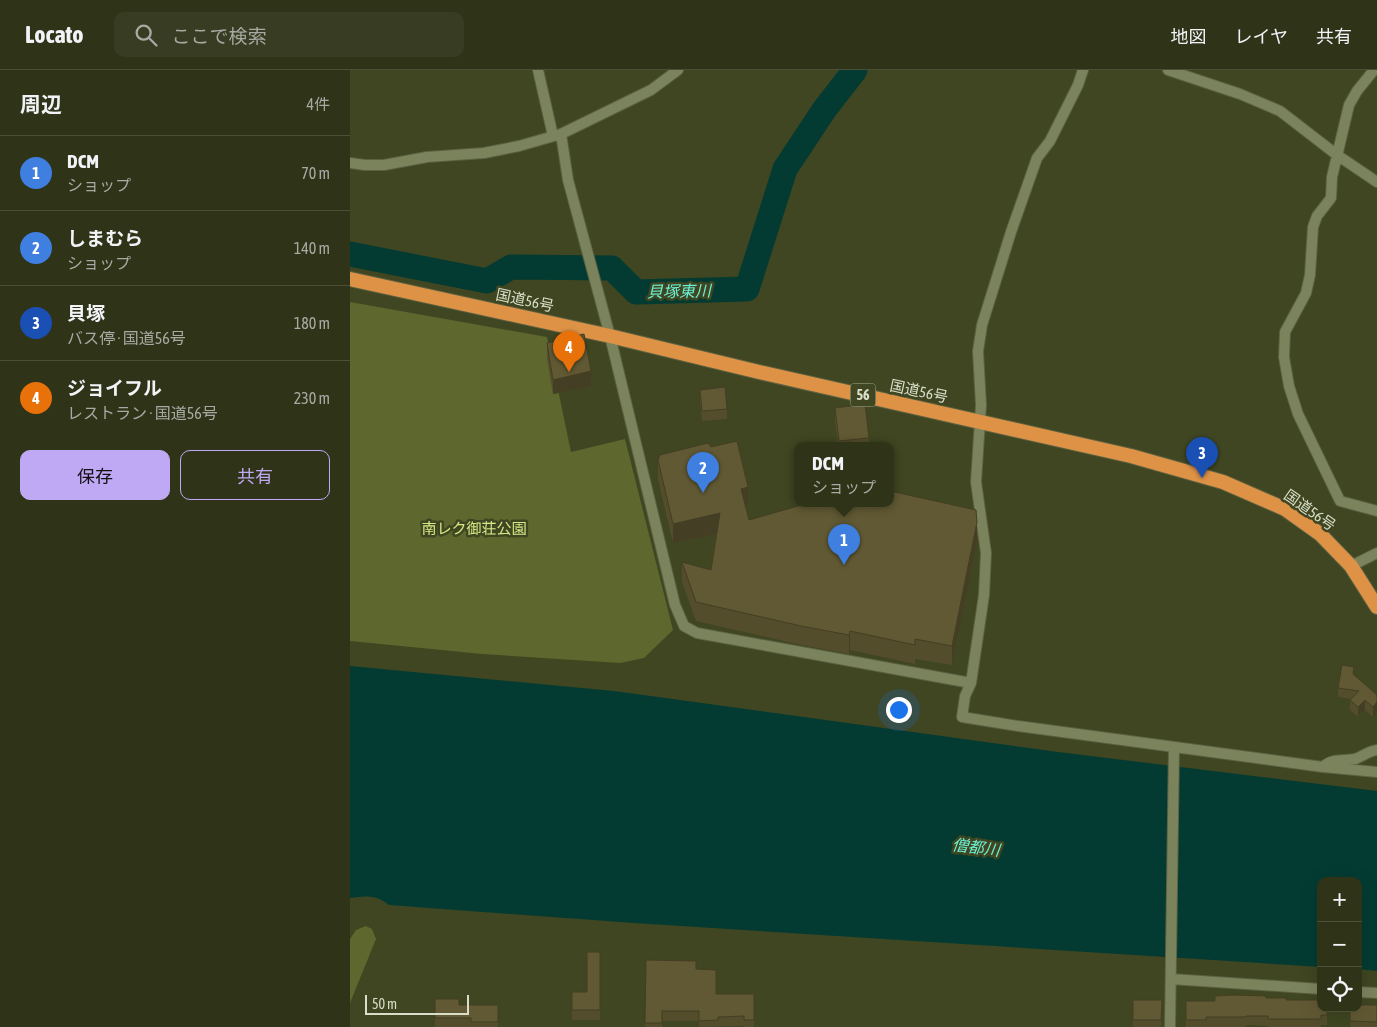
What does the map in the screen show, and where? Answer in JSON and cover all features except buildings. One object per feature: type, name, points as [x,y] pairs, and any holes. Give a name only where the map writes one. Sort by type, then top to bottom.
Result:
[{"type":"highway","name":"国道56号","points":[[350,279],[981,421],[1131,456],[1224,482],[1285,509],[1320,534],[1351,566],[1377,607]]},
{"type":"street","points":[[538,70],[610,336],[675,605],[684,626],[697,633],[971,683]]},
{"type":"street","points":[[350,163],[384,165],[427,157],[484,153],[557,135],[651,90],[678,70]]},
{"type":"street","points":[[1083,70],[1078,85],[1050,141],[1037,158],[1011,232],[982,325],[978,351],[981,421],[976,482],[986,553],[984,595],[971,683],[965,696],[962,717],[1173,751],[1377,772]]},
{"type":"street","points":[[1168,70],[1240,94],[1280,111],[1337,155],[1377,182]]},
{"type":"street","points":[[1374,70],[1357,91],[1349,105],[1332,177],[1331,198],[1317,216],[1313,227],[1310,275],[1306,293],[1285,332],[1284,356],[1288,386],[1298,414],[1340,501],[1377,511]]},
{"type":"street","points":[[1351,566],[1377,553]]},
{"type":"street","points":[[1323,767],[1329,762],[1356,758],[1367,752],[1377,750]]},
{"type":"street","points":[[1170,1027],[1173,751]]},
{"type":"street","points":[[1171,974],[1317,989]]},
{"type":"street","points":[[1362,992],[1377,993]]},
{"type":"green space","name":"南レク御荘公園","points":[[350,302],[547,337],[571,452],[625,439],[673,630],[644,658],[620,663],[482,654],[350,641]]},
{"type":"green space","points":[[366,926],[372,929],[376,939],[350,1003],[350,939],[356,930]]},
{"type":"water","name":"僧都川","points":[[350,666],[614,691],[1058,752],[1377,791],[1377,971],[1362,969],[1362,877],[1317,877],[1317,967],[634,923],[389,905],[375,897],[350,898]]},
{"type":"waterway","name":"貝塚東川","points":[[350,254],[487,281],[511,267],[612,268],[636,292],[747,289],[785,169],[824,110],[855,70]]},
{"type":"place","name":"ジョイフル","points":[[569,372]]},
{"type":"place","name":"貝塚","points":[[1202,478]]},
{"type":"place","name":"しまむら","points":[[703,493]]},
{"type":"place","name":"DCM","points":[[844,565]]}]
